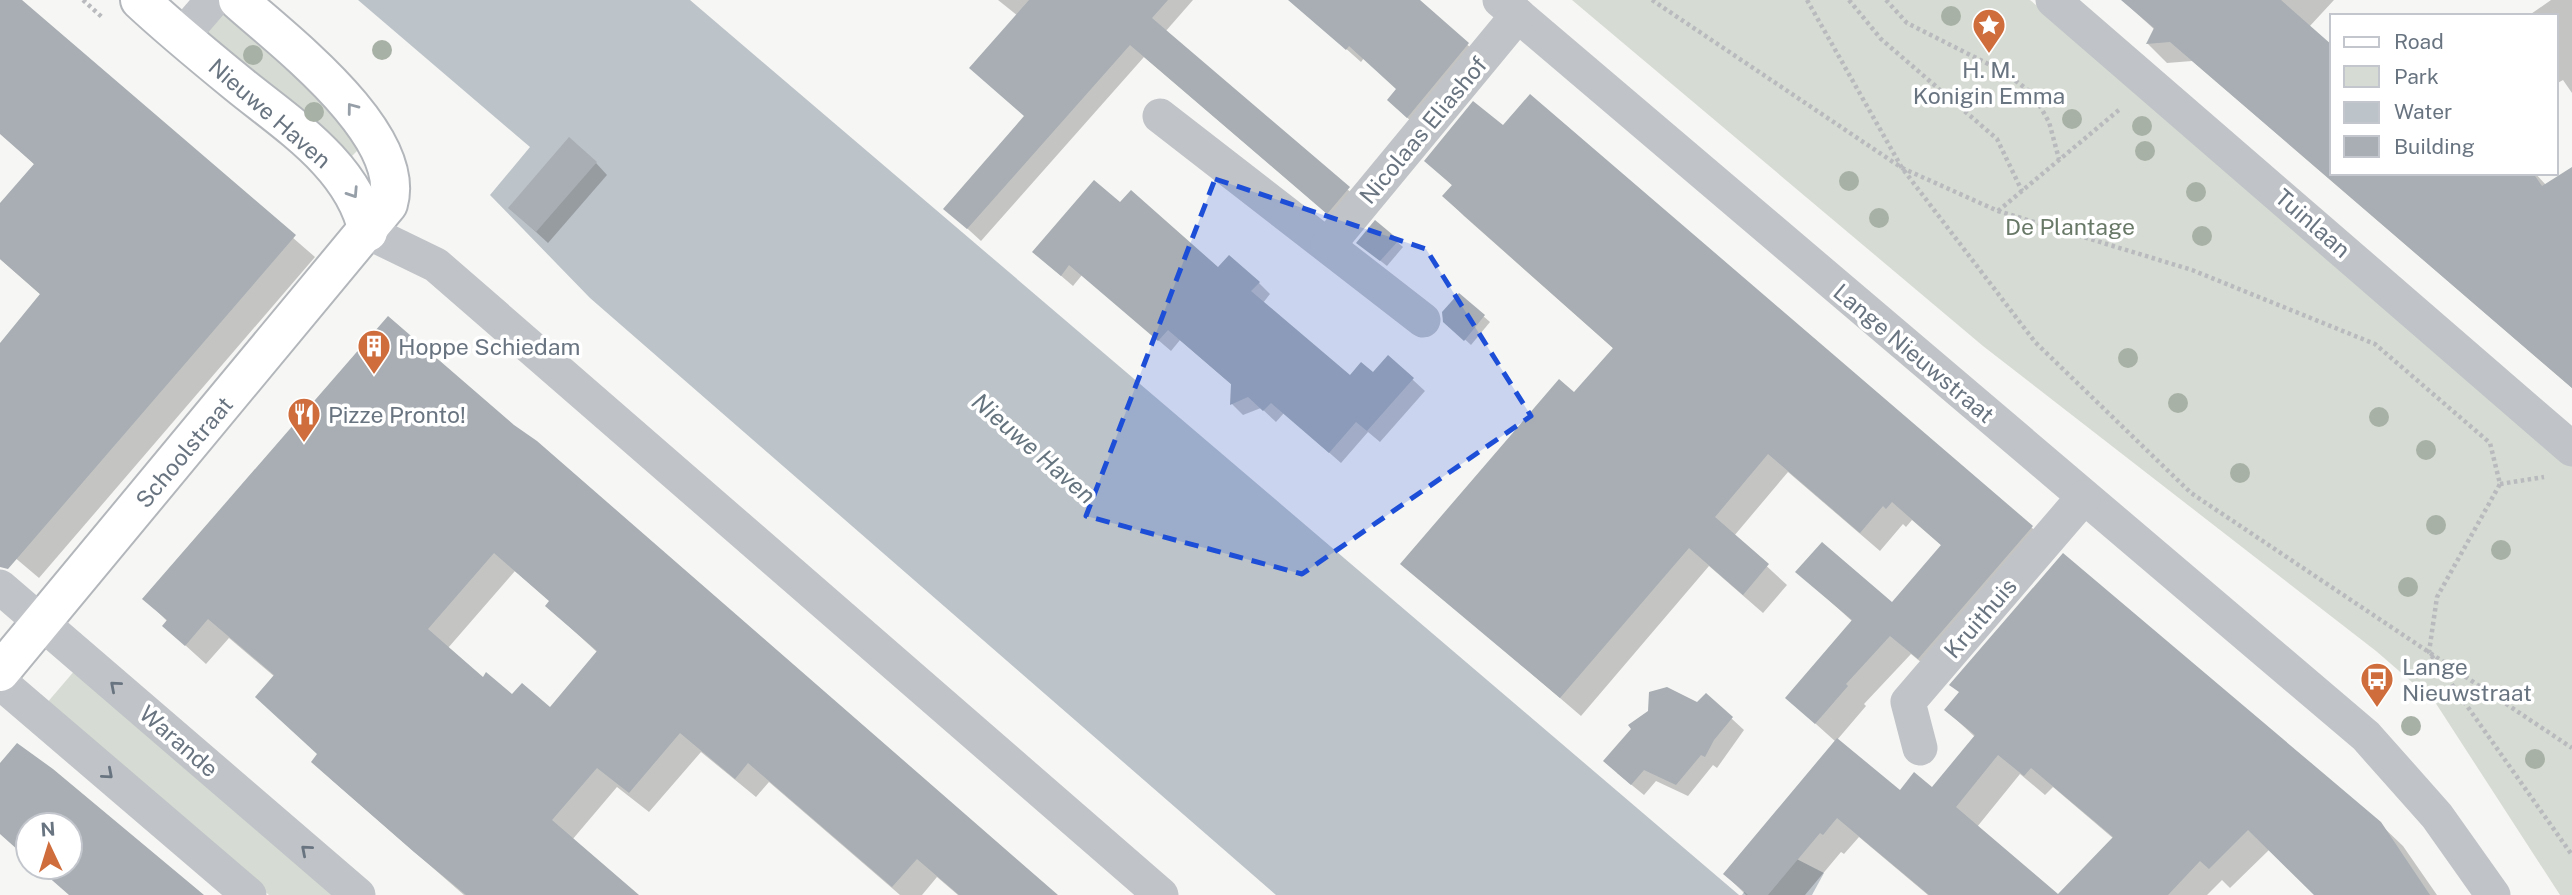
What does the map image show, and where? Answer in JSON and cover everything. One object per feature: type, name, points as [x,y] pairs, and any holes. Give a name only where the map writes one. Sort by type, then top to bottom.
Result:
[{"type":"street","name":"Nieuwe Haven","points":[[139,0],[317,148],[345,181],[363,209],[368,232]]},
{"type":"street","points":[[181,37],[213,0]]},
{"type":"street","points":[[238,0],[348,102],[387,159],[391,194],[388,204],[368,232],[436,265],[1161,895]]},
{"type":"street","name":"Tuinlaan","points":[[2053,0],[2572,449]]},
{"type":"street","name":"Nicolaas Eliashof","points":[[1328,245],[1509,8]]},
{"type":"street","name":"Lange Nieuwstraat","points":[[1509,8],[2365,736],[2437,816],[2493,895]]},
{"type":"street","points":[[1160,116],[1423,320]]},
{"type":"street","name":"Schoolstraat","points":[[0,672],[368,232]]},
{"type":"street","name":"Kruithuis","points":[[1920,748],[1908,702],[2083,498]]},
{"type":"street","name":"Warande","points":[[0,587],[358,895]]},
{"type":"street","points":[[0,682],[249,895]]},
{"type":"path","points":[[1652,0],[1902,168],[1998,211],[2192,270],[2375,344],[2490,443],[2500,484],[2437,597],[2430,652],[2572,855]]},
{"type":"path","points":[[1807,0],[1902,168],[2035,342],[2191,493],[2572,748]]},
{"type":"path","points":[[1849,0],[1881,39],[1997,139],[2022,191]]},
{"type":"path","points":[[1886,0],[1907,23],[2004,72],[2034,94],[2049,122],[2059,159]]},
{"type":"path","points":[[1998,211],[2150,84]]},
{"type":"path","points":[[2500,484],[2548,476]]},
{"type":"highlighted area","points":[[1215,179],[1426,249],[1531,416],[1302,574],[1086,516]]},
{"type":"green space","name":"De Plantage","points":[[1572,0],[2030,0],[2572,456],[2572,895],[2560,895],[2435,702],[2376,651],[1983,346]]},
{"type":"green space","points":[[225,10],[312,82],[362,146],[348,160],[208,34],[207,29]]},
{"type":"green space","points":[[76,669],[339,895],[269,895],[46,704]]},
{"type":"water","points":[[358,0],[690,0],[1739,895],[1276,895],[590,298],[490,195],[530,147]]},
{"type":"water","points":[[1775,848],[1824,873],[1812,895],[1742,895]]},
{"type":"building","points":[[0,0],[22,0],[296,235],[8,569],[0,567],[0,343],[40,294],[0,259],[0,203],[34,164],[0,134]]},
{"type":"building","points":[[1029,0],[1168,0],[1152,18],[1350,187],[1327,214],[1130,45],[967,229],[943,209],[1024,116],[969,68]]},
{"type":"building","points":[[1288,0],[1420,0],[1469,43],[1407,118],[1387,100],[1396,89],[1349,46],[1346,50]]},
{"type":"building","points":[[2121,0],[2281,0],[2330,43],[2330,175],[2534,175],[2542,186],[2572,167],[2572,388],[2170,42],[2146,44],[2154,28]]},
{"type":"building","points":[[1530,94],[2033,526],[1918,659],[1890,636],[1846,684],[1848,686],[1815,724],[1785,698],[1852,620],[1795,572],[1822,542],[1892,602],[1941,545],[1892,502],[1886,509],[1883,506],[1860,533],[1768,454],[1715,517],[1769,564],[1743,595],[1689,548],[1560,698],[1400,564],[1559,379],[1574,392],[1613,348],[1442,196],[1452,185],[1424,161],[1473,101],[1503,125]]},
{"type":"building","points":[[569,137],[597,162],[536,232],[508,208]]},
{"type":"building","points":[[1094,180],[1120,202],[1131,190],[1218,267],[1229,255],[1260,282],[1251,291],[1350,375],[1361,362],[1373,372],[1388,355],[1414,378],[1367,431],[1356,422],[1329,453],[1271,403],[1263,411],[1248,397],[1230,405],[1231,384],[1168,330],[1158,341],[1069,265],[1061,276],[1032,252]]},
{"type":"building","points":[[1375,220],[1399,240],[1380,261],[1356,243]]},
{"type":"building","points":[[1459,293],[1485,315],[1464,341],[1443,322],[1442,312]]},
{"type":"building","points":[[388,316],[514,425],[537,441],[1058,895],[959,895],[917,859],[892,887],[748,763],[735,779],[680,733],[629,793],[597,768],[552,820],[639,895],[466,895],[311,762],[317,754],[255,697],[274,675],[208,619],[185,646],[162,626],[167,620],[142,599]],"holes":[[[494,553],[549,601],[545,606],[597,651],[550,707],[522,683],[512,694],[486,672],[483,677],[428,629]]]},
{"type":"building","points":[[2063,553],[2381,822],[2430,895],[2314,895],[2248,830],[2209,869],[2200,861],[2168,895],[1929,895],[1837,818],[1823,835],[1820,833],[1768,895],[1748,895],[1723,874],[1837,738],[1900,790],[1914,772],[1932,787],[1975,735],[1944,710],[1959,692],[1949,685]],"holes":[[[1998,755],[2024,776],[2031,768],[2113,837],[2058,894],[1956,807]]]},
{"type":"building","points":[[1667,687],[1697,702],[1706,693],[1733,717],[1714,740],[1705,757],[1701,755],[1676,785],[1644,770],[1631,785],[1603,761],[1631,729],[1628,725],[1648,711],[1649,692]]},
{"type":"building","points":[[17,743],[53,769],[204,895],[69,895],[53,881],[84,881],[84,811],[14,811],[14,846],[0,834],[0,763]]},
{"type":"place","name":"H. M. Konigin Emma","points":[[1989,55]]},
{"type":"place","name":"Hoppe Schiedam","points":[[374,376]]},
{"type":"place","name":"Pizze Pronto!","points":[[304,444]]},
{"type":"place","name":"Lange Nieuwstraat","points":[[2377,709]]}]
